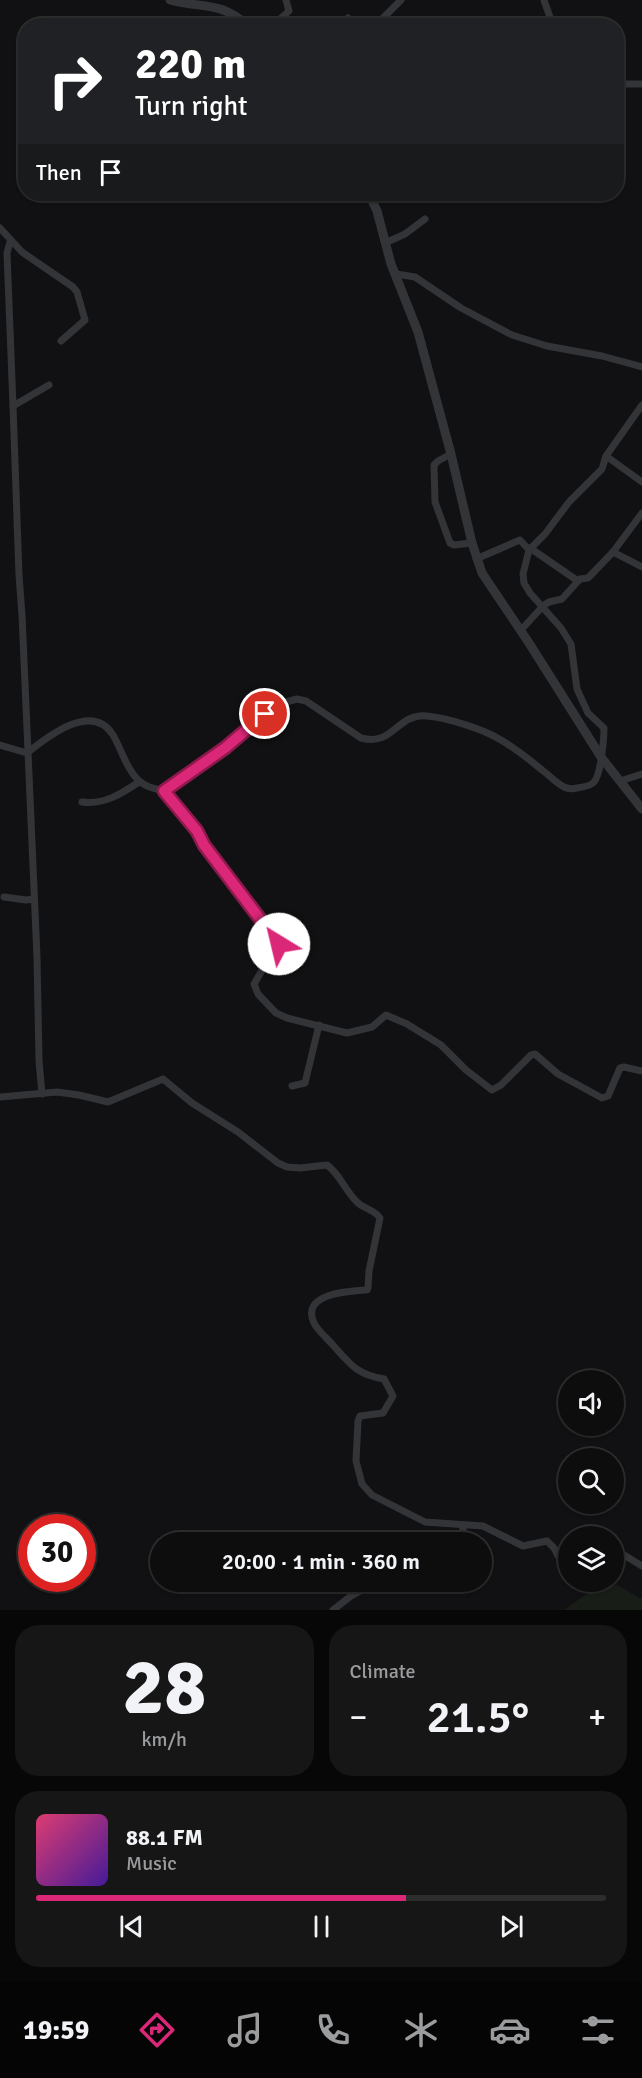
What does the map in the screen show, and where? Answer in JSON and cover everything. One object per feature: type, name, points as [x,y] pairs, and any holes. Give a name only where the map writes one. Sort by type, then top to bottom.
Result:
[{"type":"street","points":[[170,0],[215,4],[228,9],[239,18]]},
{"type":"street","points":[[281,18],[289,11],[286,0]]},
{"type":"street","points":[[383,18],[401,0]]},
{"type":"street","points":[[544,0],[550,18]]},
{"type":"street","points":[[624,84],[642,84]]},
{"type":"street","points":[[372,201],[385,243],[418,332],[476,559],[482,573],[601,757],[642,809]]},
{"type":"street","points":[[385,243],[405,234],[425,219]]},
{"type":"street","points":[[0,228],[10,242],[22,252],[77,292],[85,320],[61,341]]},
{"type":"street","points":[[10,242],[7,253],[18,575],[22,615],[42,1094]]},
{"type":"street","points":[[396,274],[415,277],[461,308],[512,335],[547,346],[602,356],[642,367]]},
{"type":"street","points":[[13,406],[49,385]]},
{"type":"street","points":[[164,791],[225,748],[271,710],[297,699],[315,705],[360,738],[369,740],[384,738],[405,720],[428,716],[491,735],[509,745],[566,788],[581,788],[594,783],[601,757],[603,724],[594,720],[585,709],[577,689],[571,644],[561,628],[530,593],[523,579],[529,549],[545,534],[569,502],[602,469],[606,456],[642,405]]},
{"type":"street","points":[[451,454],[434,465],[435,502],[450,543],[472,543]]},
{"type":"street","points":[[606,456],[642,482]]},
{"type":"street","points":[[521,630],[543,606],[562,599],[578,581],[588,578],[613,552],[642,513]]},
{"type":"street","points":[[476,559],[520,540],[529,549],[578,581]]},
{"type":"street","points":[[613,552],[642,567]]},
{"type":"street","points":[[27,753],[63,727],[92,721],[110,731],[139,782],[164,791],[197,831],[204,845],[281,947],[279,951],[271,955],[254,984],[258,994],[274,1012],[287,1018],[352,1033],[372,1027],[383,1016],[402,1021],[441,1045],[466,1070],[492,1090],[501,1085],[531,1054],[535,1054],[558,1074],[602,1098],[608,1095],[620,1068],[642,1071]]},
{"type":"street","points":[[0,745],[27,753]]},
{"type":"street","points":[[620,781],[642,774]]},
{"type":"street","points":[[82,802],[93,804],[107,800],[139,782]]},
{"type":"street","points":[[4,897],[34,899]]},
{"type":"street","points":[[292,1086],[305,1083],[319,1025]]},
{"type":"street","points":[[0,1097],[57,1092],[108,1102],[160,1080],[165,1080],[192,1103],[238,1132],[278,1163],[287,1167],[300,1168],[327,1165],[359,1205],[376,1212],[380,1222],[369,1271],[369,1288],[332,1293],[317,1303],[313,1312],[315,1325],[356,1371],[369,1377],[384,1379],[393,1396],[383,1413],[360,1416],[358,1420],[356,1461],[362,1484],[367,1491],[381,1500],[425,1522],[483,1526],[523,1546],[544,1541],[550,1542],[558,1556]]},
{"type":"street","points":[[462,1525],[464,1532]]},
{"type":"street","points":[[624,1555],[642,1566]]},
{"type":"street","points":[[333,1610],[358,1592]]},
{"type":"shaded area","points":[[624,1589],[642,1599],[642,1610],[564,1610],[589,1592],[624,1592]]},
{"type":"route","points":[[265,714],[225,748],[164,791],[197,831],[204,845],[279,944]]}]
